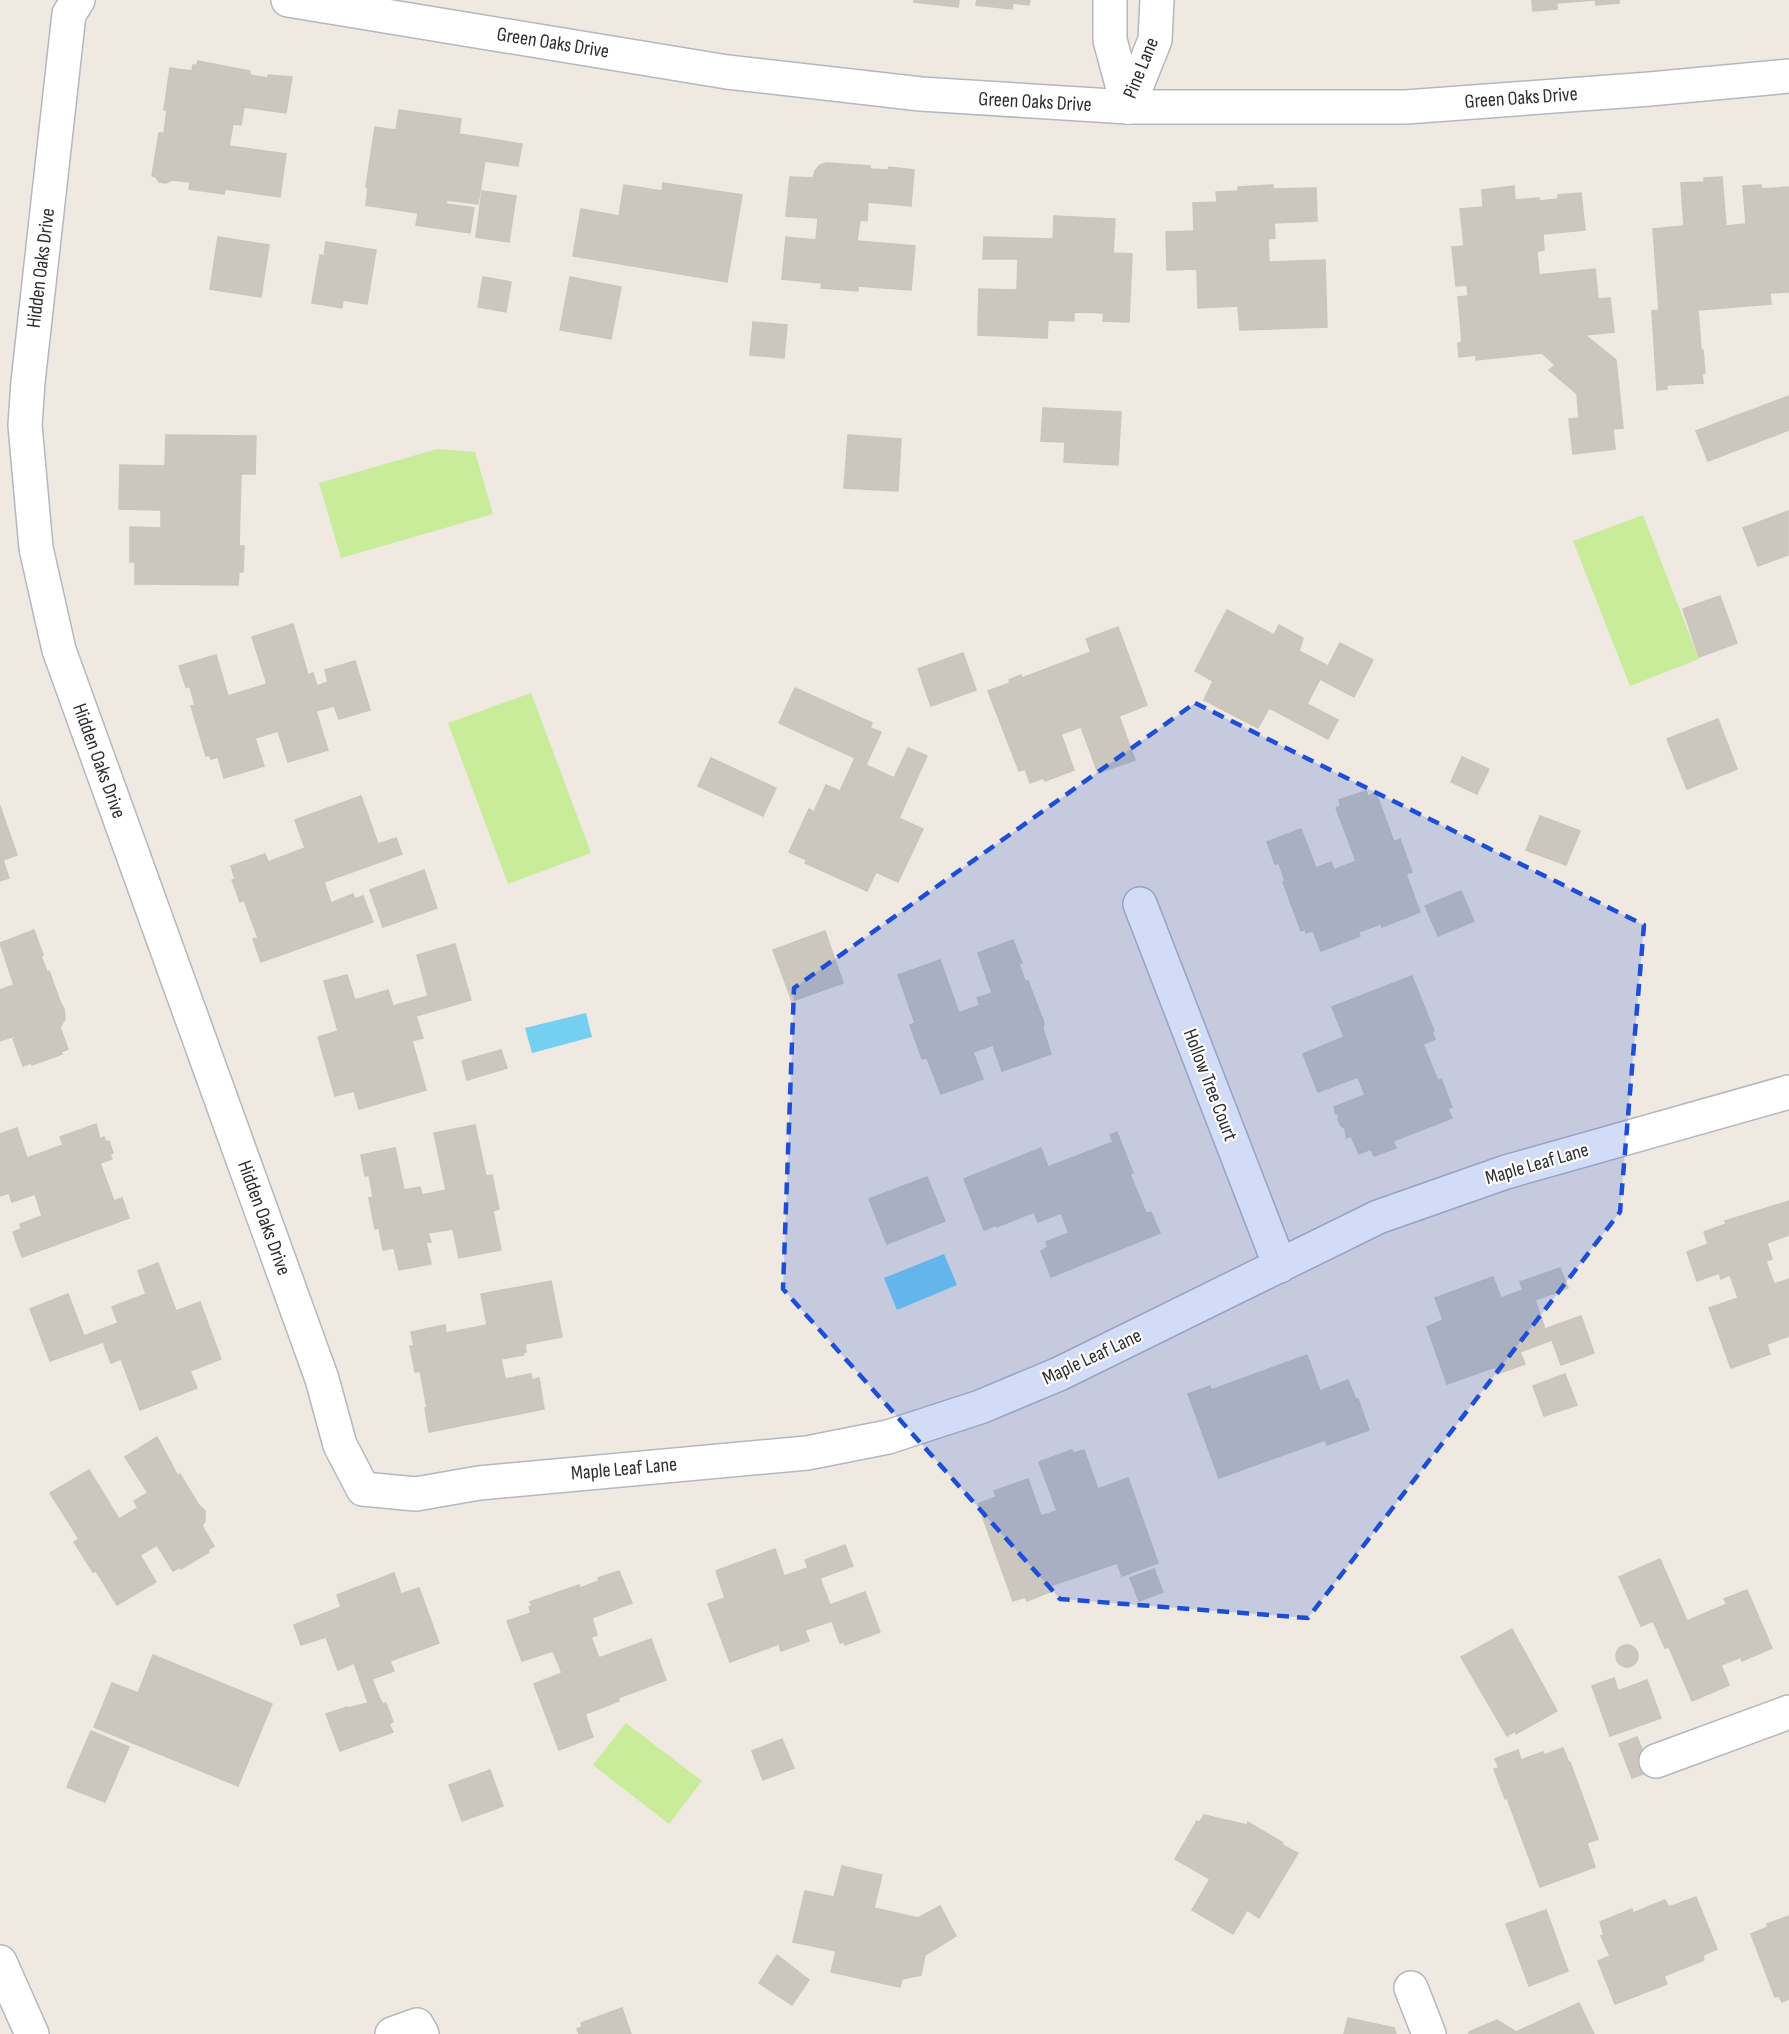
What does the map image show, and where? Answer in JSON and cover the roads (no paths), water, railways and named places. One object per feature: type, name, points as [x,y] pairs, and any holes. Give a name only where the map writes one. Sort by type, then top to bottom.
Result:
[{"type":"street","name":"Hidden Oaks Drive","points":[[78,0],[69,14],[28,382],[25,425],[36,548],[59,650],[322,1379],[340,1445],[363,1489]]},
{"type":"street","name":"Green Oaks Drive","points":[[288,0],[727,72],[921,94],[1128,107],[1406,107],[1789,76]]},
{"type":"street","name":"Pine Lane","points":[[1110,0],[1110,40],[1128,107]]},
{"type":"street","name":"Pine Lane","points":[[1128,107],[1155,40],[1157,0]]},
{"type":"street","name":"Hollow Tree Court","points":[[1140,904],[1280,1266]]},
{"type":"street","name":"Maple Leaf Lane","points":[[363,1489],[416,1494],[479,1483],[807,1453],[888,1437],[980,1407],[1059,1374],[1378,1217],[1486,1178],[1789,1092]]},
{"type":"street","points":[[1656,1761],[1789,1712]]},
{"type":"street","points":[[0,1962],[32,2034]]},
{"type":"street","points":[[1411,1988],[1429,2034]]},
{"type":"street","points":[[392,2034],[417,2025],[422,2034]]},
{"type":"water","points":[[586,1013],[592,1037],[532,1053],[525,1028]]},
{"type":"water","points":[[944,1254],[957,1285],[897,1310],[884,1278]]}]
